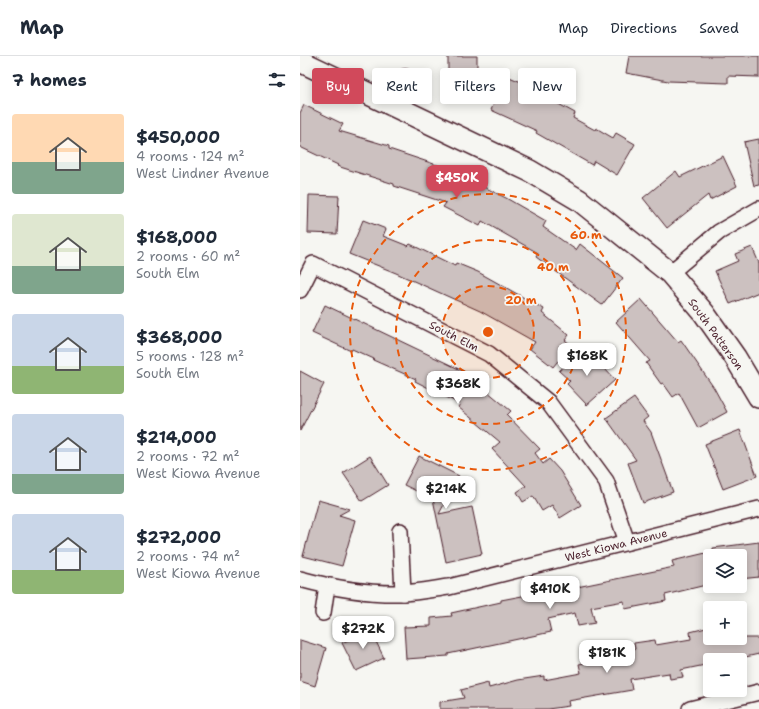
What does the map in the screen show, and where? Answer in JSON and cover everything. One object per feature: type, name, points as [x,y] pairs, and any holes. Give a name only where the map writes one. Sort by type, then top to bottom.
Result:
[{"type":"street","name":"South Patterson","points":[[300,61],[530,171],[580,200],[670,273],[704,313],[735,357],[759,397]]},
{"type":"street","points":[[670,273],[719,232],[759,209]]},
{"type":"street","name":"South Elm","points":[[300,290],[313,264],[488,354],[548,402],[606,481],[627,542]]},
{"type":"street","name":"West Kiowa Avenue","points":[[300,579],[327,586],[403,593],[449,587],[759,509]]},
{"type":"street","points":[[400,530],[403,593]]},
{"type":"street","points":[[323,613],[327,586]]},
{"type":"street","points":[[690,709],[759,692]]},
{"type":"building","points":[[448,56],[477,56],[477,68],[448,68]]},
{"type":"building","points":[[629,56],[759,56],[759,77],[728,76],[728,83],[668,81],[626,73]]},
{"type":"building","points":[[510,77],[518,81],[518,104],[558,104],[575,113],[573,118],[595,130],[596,128],[613,138],[616,133],[635,144],[617,175],[594,161],[592,165],[536,133],[537,131],[491,110],[494,104],[510,104]]},
{"type":"building","points":[[304,105],[343,124],[339,131],[389,146],[389,149],[446,168],[506,198],[546,221],[543,227],[576,250],[580,244],[623,278],[602,305],[536,257],[538,253],[482,221],[480,226],[443,207],[446,203],[394,186],[394,184],[337,166],[338,165],[300,147],[300,113]]},
{"type":"building","points":[[759,139],[759,185],[754,186],[744,142]]},
{"type":"building","points":[[723,156],[737,186],[710,200],[708,195],[667,228],[643,198],[676,171],[680,177]]},
{"type":"building","points":[[309,195],[339,196],[337,234],[308,233]]},
{"type":"building","points":[[363,220],[386,229],[383,236],[408,246],[410,244],[455,266],[456,263],[478,272],[544,309],[542,313],[569,335],[565,340],[571,345],[553,367],[530,349],[535,342],[480,311],[396,273],[349,254]]},
{"type":"building","points":[[752,247],[759,263],[759,292],[730,304],[715,271],[738,261],[735,254]]},
{"type":"building","points":[[641,299],[678,342],[681,340],[714,388],[727,412],[698,428],[679,393],[673,397],[663,383],[661,384],[646,363],[650,361],[616,322]]},
{"type":"building","points":[[325,305],[463,371],[511,411],[507,415],[540,449],[535,453],[543,464],[549,459],[560,471],[581,505],[560,518],[552,505],[542,511],[533,496],[523,502],[517,492],[526,486],[492,449],[500,442],[458,407],[460,404],[415,381],[416,379],[352,349],[351,351],[312,333]]},
{"type":"building","points":[[580,352],[591,361],[595,358],[615,380],[587,405],[567,384],[570,381],[559,371]]},
{"type":"building","points":[[300,371],[324,384],[300,431]]},
{"type":"building","points":[[634,398],[648,417],[643,421],[651,432],[673,492],[643,503],[628,463],[636,460],[606,418]]},
{"type":"building","points":[[740,430],[757,476],[723,489],[705,444]]},
{"type":"building","points":[[370,456],[388,485],[362,501],[343,473]]},
{"type":"building","points":[[419,456],[459,476],[439,514],[472,507],[482,554],[446,562],[433,499],[404,485]]},
{"type":"building","points":[[318,500],[350,509],[339,515],[355,520],[342,566],[303,556]]},
{"type":"building","points":[[759,542],[759,577],[747,578],[747,549],[713,548]]},
{"type":"building","points":[[703,554],[703,586],[665,595],[666,601],[625,609],[624,601],[591,607],[595,623],[578,626],[575,613],[548,619],[551,632],[448,654],[448,656],[406,659],[404,627],[431,626],[431,618],[452,616],[451,613],[501,602],[501,600],[543,592],[543,594],[674,567],[672,561]]},
{"type":"building","points":[[370,629],[384,658],[356,671],[342,643]]},
{"type":"building","points":[[703,629],[703,645],[747,645],[747,638],[759,638],[759,654],[747,657],[747,653],[703,653],[703,665],[681,670],[683,677],[670,679],[669,673],[630,679],[632,690],[568,701],[569,706],[548,709],[440,709],[440,702],[464,698],[461,690],[488,683],[489,688],[518,680],[544,676],[544,680],[581,673],[579,664],[611,658],[610,653],[635,649],[634,643],[655,640],[656,645],[691,639],[690,632]]},
{"type":"building","points":[[300,640],[326,648],[315,686],[300,681]]}]
